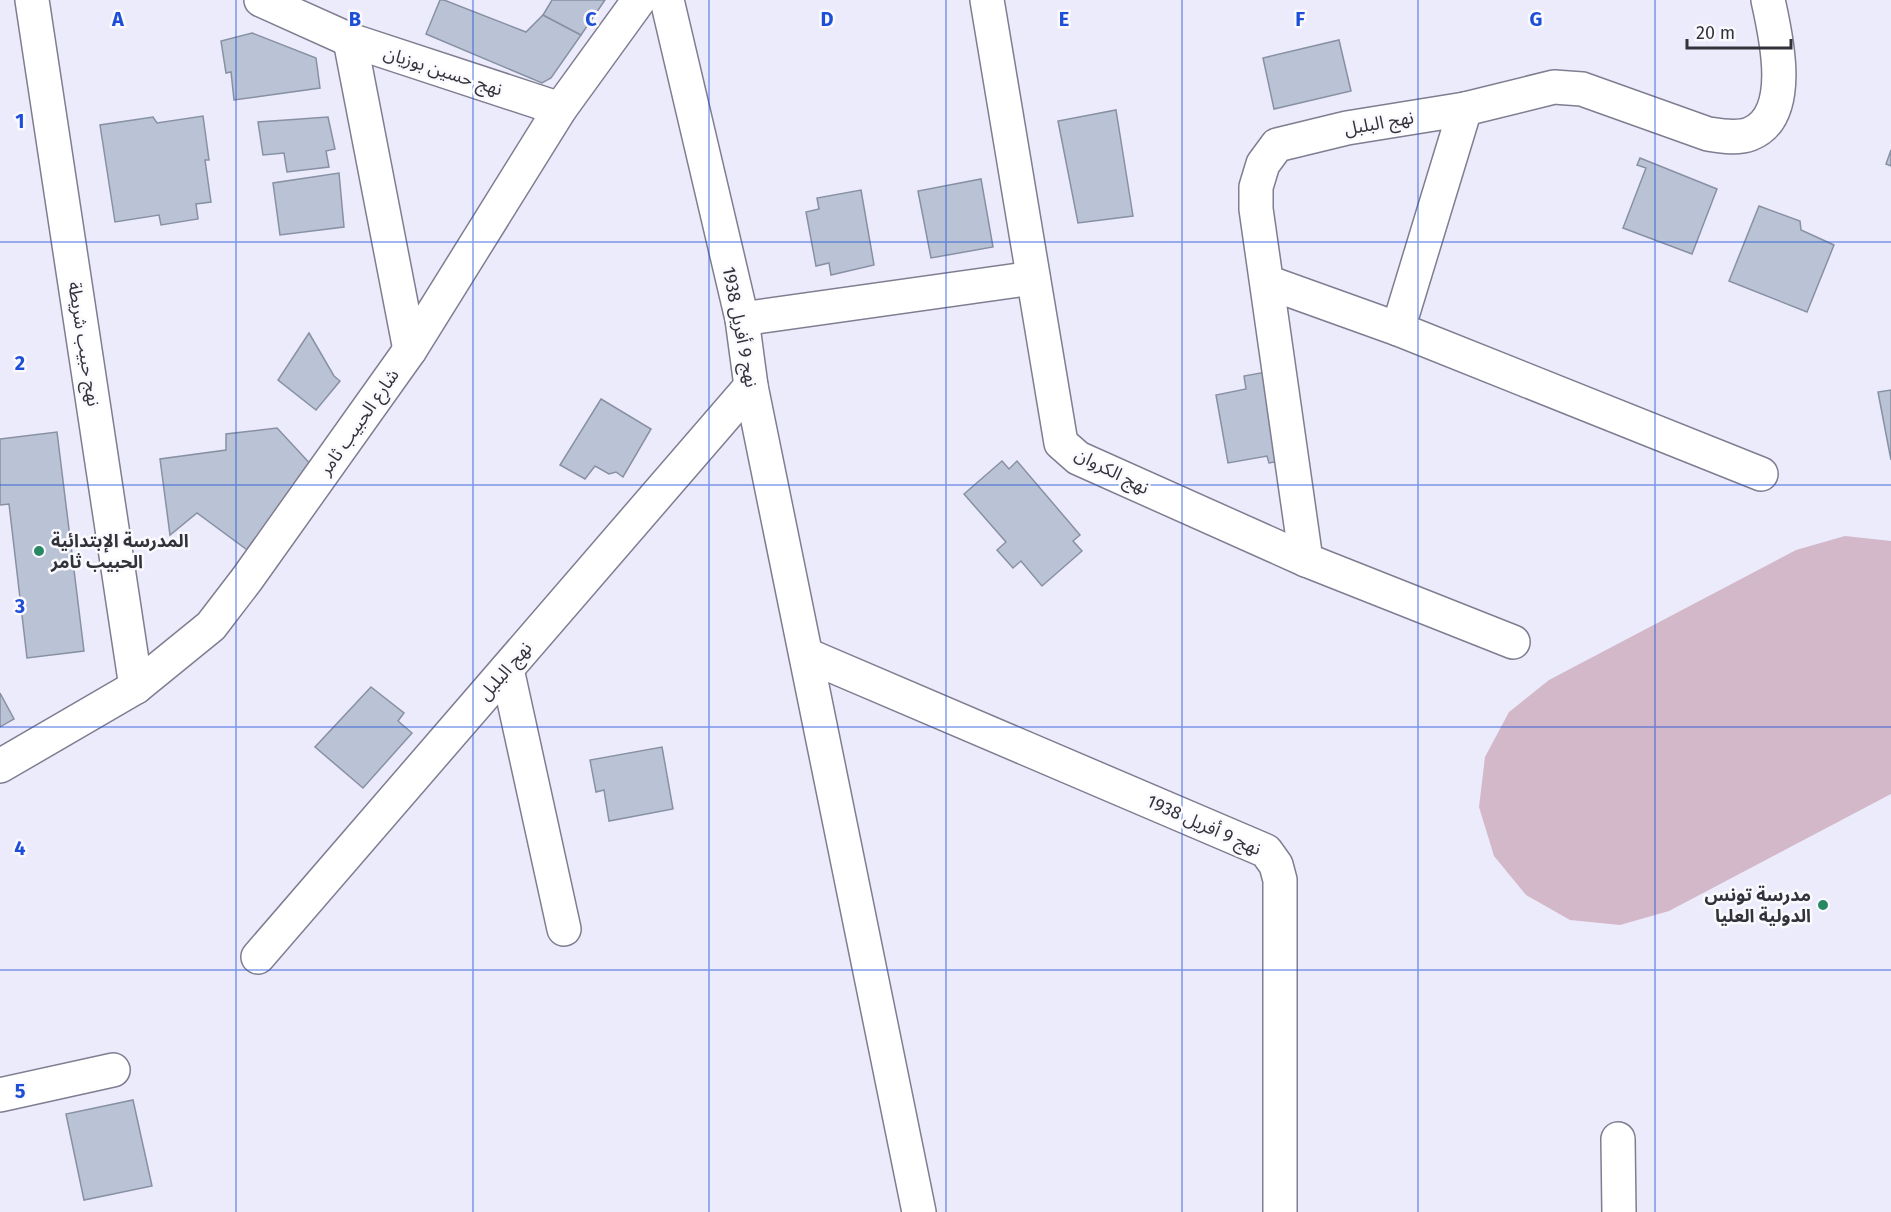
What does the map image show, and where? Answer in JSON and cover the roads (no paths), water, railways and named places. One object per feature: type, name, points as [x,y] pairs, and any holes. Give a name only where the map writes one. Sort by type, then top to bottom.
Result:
[{"type":"street","name":"نهج حبيب شريطة","points":[[32,0],[136,687]]},
{"type":"street","name":"نهج حسين بوزيان","points":[[261,0],[350,40],[560,109]]},
{"type":"street","name":"شارع الحبيب ثامر","points":[[0,766],[136,687],[211,626],[410,350],[560,109],[639,0]]},
{"type":"street","name":"نهج 9 أفريل 1938","points":[[667,0],[742,319],[751,386],[919,1212]]},
{"type":"street","name":"نهج الكروان","points":[[987,0],[1061,443],[1078,458],[1306,560],[1513,642]]},
{"type":"street","name":"نهج البلبل","points":[[1306,560],[1256,209],[1256,187],[1263,164],[1277,145],[1347,128],[1465,109],[1554,87],[1582,89],[1708,134],[1728,137],[1749,135],[1763,126],[1775,106],[1779,80],[1775,33],[1768,0]]},
{"type":"street","points":[[350,40],[410,350]]},
{"type":"street","points":[[1398,329],[1465,109]]},
{"type":"street","points":[[742,319],[1033,278]]},
{"type":"street","points":[[1267,282],[1398,329],[1761,474]]},
{"type":"street","name":"نهج البلبل","points":[[258,957],[751,386]]},
{"type":"street","name":"نهج 9 أفريل 1938","points":[[807,655],[1266,851],[1276,865],[1280,880],[1280,1212]]},
{"type":"street","points":[[507,669],[564,929]]},
{"type":"street","points":[[0,1095],[113,1070]]},
{"type":"street","points":[[1618,1139],[1619,1212]]},
{"type":"place","name":"المدرسة الإبتدائية الحبيب ثامر","points":[[39,551]]},
{"type":"place","name":"مدرسة تونس الدولية العليا","points":[[1823,905]]}]
